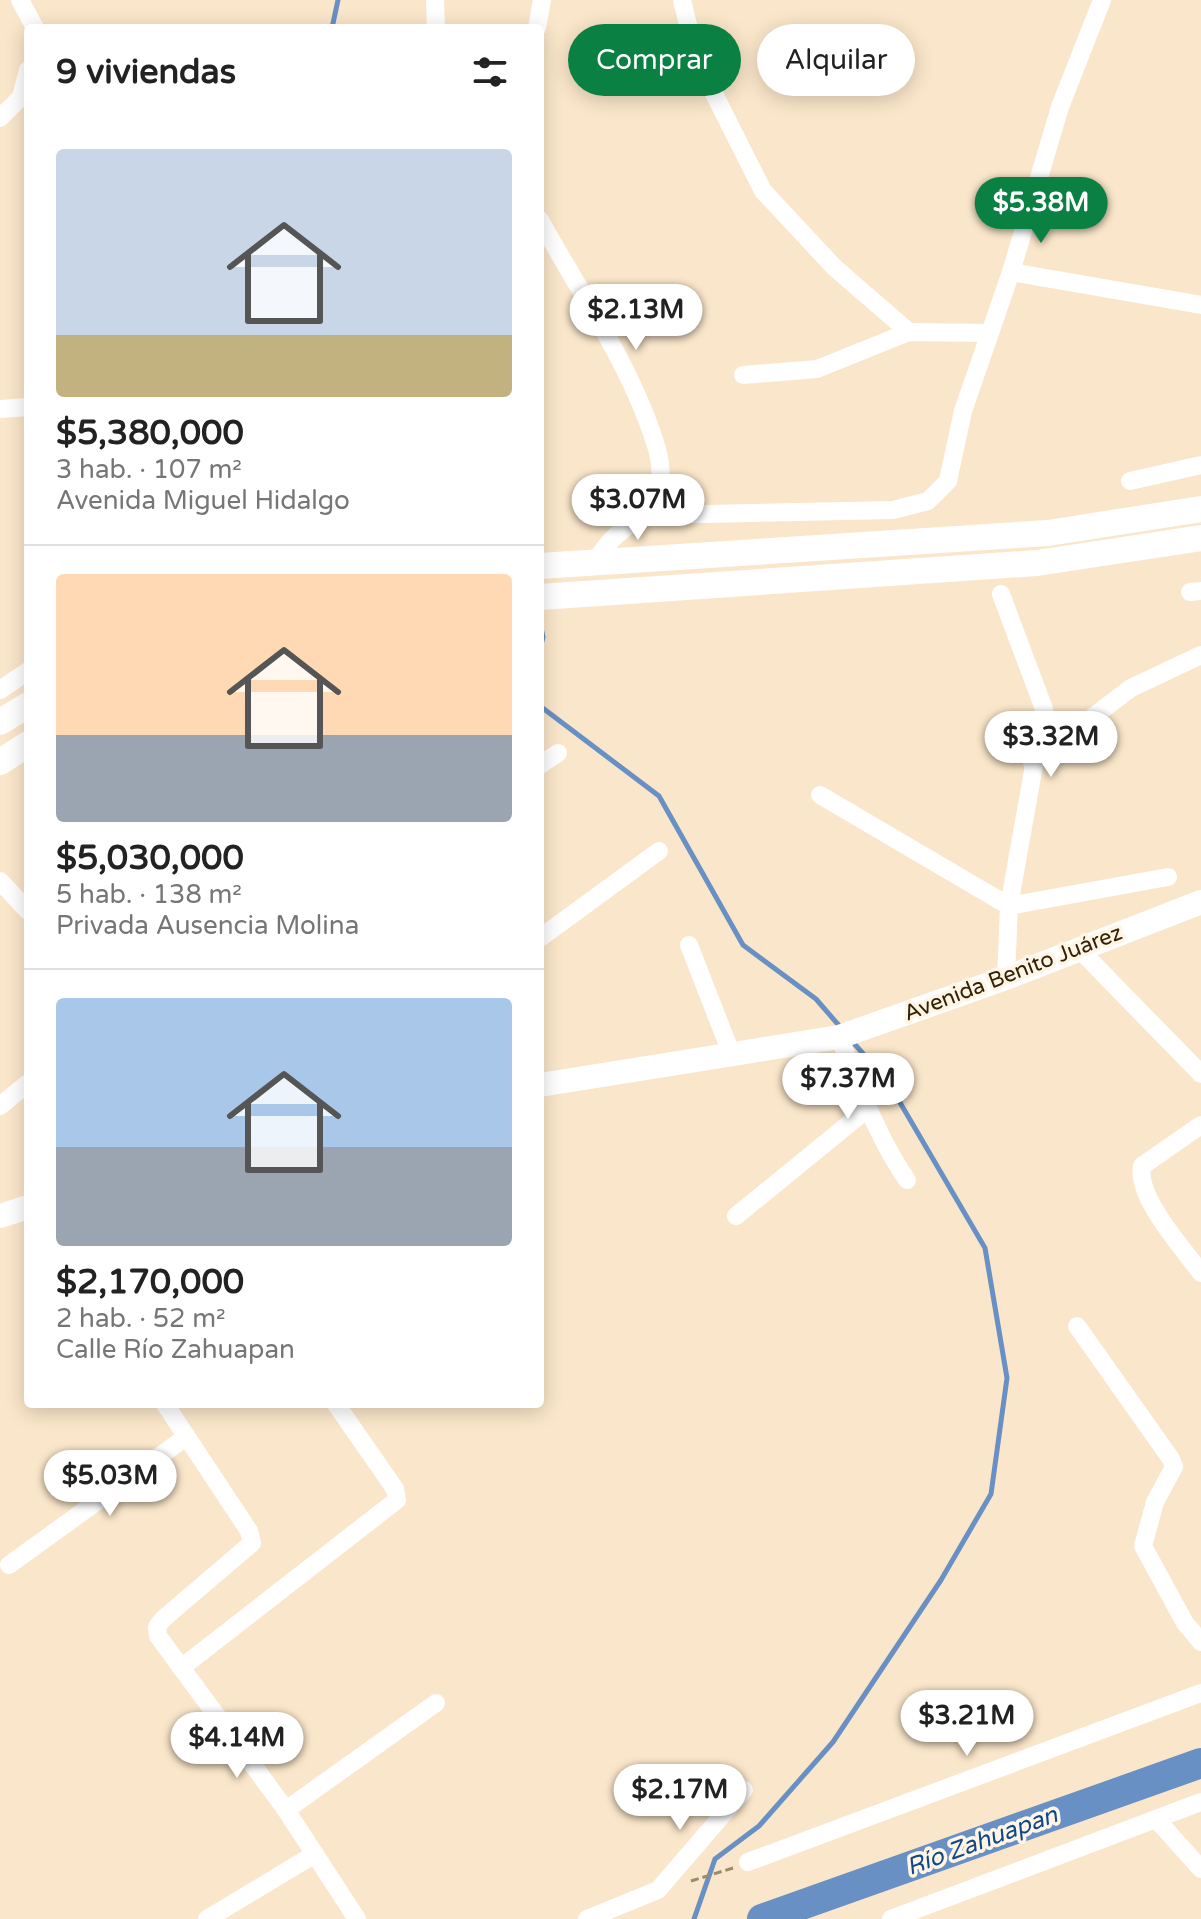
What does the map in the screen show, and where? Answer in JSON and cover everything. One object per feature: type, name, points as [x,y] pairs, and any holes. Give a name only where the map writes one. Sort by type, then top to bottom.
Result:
[{"type":"highway","points":[[544,566],[1048,533],[1201,509]]},
{"type":"highway","points":[[544,597],[1037,563],[1201,538]]},
{"type":"highway","points":[[0,722],[24,707]]},
{"type":"highway","points":[[0,762],[24,747]]},
{"type":"main road","name":"Avenida Benito Juárez","points":[[544,1084],[839,1037],[1006,978],[1201,902]]},
{"type":"main road","points":[[0,1216],[24,1208]]},
{"type":"street","points":[[20,0],[33,24]]},
{"type":"street","points":[[435,0],[436,24]]},
{"type":"street","points":[[538,24],[542,0]]},
{"type":"street","points":[[682,0],[696,58],[763,191],[835,268],[909,332]]},
{"type":"street","points":[[660,504],[688,514],[776,515],[893,510],[928,501],[948,481],[963,411],[1011,272],[1060,107],[1102,0]]},
{"type":"street","points":[[0,118],[21,97],[24,85]]},
{"type":"street","points":[[544,227],[630,385],[657,449],[661,471],[660,504]]},
{"type":"street","points":[[1011,272],[1201,305]]},
{"type":"street","points":[[743,375],[817,369],[909,332],[989,333]]},
{"type":"street","points":[[0,409],[24,407]]},
{"type":"street","points":[[1130,481],[1201,465]]},
{"type":"street","points":[[595,562],[607,542],[625,525],[660,504]]},
{"type":"street","points":[[1001,594],[1044,709],[1009,906],[1006,978]]},
{"type":"street","points":[[1032,763],[1131,688],[1201,655]]},
{"type":"street","points":[[0,690],[24,674]]},
{"type":"street","points":[[544,762],[558,753]]},
{"type":"street","points":[[820,795],[1009,906],[1168,877]]},
{"type":"street","points":[[544,935],[659,851]]},
{"type":"street","points":[[0,881],[24,907]]},
{"type":"street","points":[[689,945],[731,1053]]},
{"type":"street","points":[[1079,949],[1201,1074]]},
{"type":"street","points":[[839,1037],[866,1110],[885,1148],[907,1180]]},
{"type":"street","points":[[0,1106],[24,1086]]},
{"type":"street","points":[[736,1216],[866,1110]]},
{"type":"street","points":[[1201,1125],[1142,1166],[1139,1179],[1147,1197],[1201,1273]]},
{"type":"street","points":[[1077,1326],[1171,1459],[1174,1467],[1155,1502],[1143,1546],[1149,1563],[1185,1623],[1201,1642]]},
{"type":"street","points":[[168,1408],[249,1531],[252,1543],[157,1627],[158,1636],[286,1810],[357,1919]]},
{"type":"street","points":[[181,1668],[397,1500],[395,1489],[339,1408]]},
{"type":"street","points":[[9,1565],[186,1437]]},
{"type":"street","points":[[748,1862],[1201,1693]]},
{"type":"street","points":[[286,1810],[436,1703]]},
{"type":"street","points":[[587,1919],[658,1890],[744,1790]]},
{"type":"street","points":[[891,1919],[1200,1804]]},
{"type":"street","points":[[1156,1819],[1201,1869]]},
{"type":"street","points":[[207,1919],[315,1854]]},
{"type":"path","points":[[696,1879],[721,1873]]},
{"type":"waterway","points":[[333,24],[338,0]]},
{"type":"waterway","points":[[544,709],[659,796],[743,945],[816,999],[842,1029]]},
{"type":"waterway","points":[[694,1919],[715,1859],[759,1826],[833,1742],[941,1580],[991,1494],[1007,1378],[985,1248],[888,1082],[851,1040]]},
{"type":"waterway","name":"Río Zahuapan","points":[[762,1919],[1201,1763]]}]
